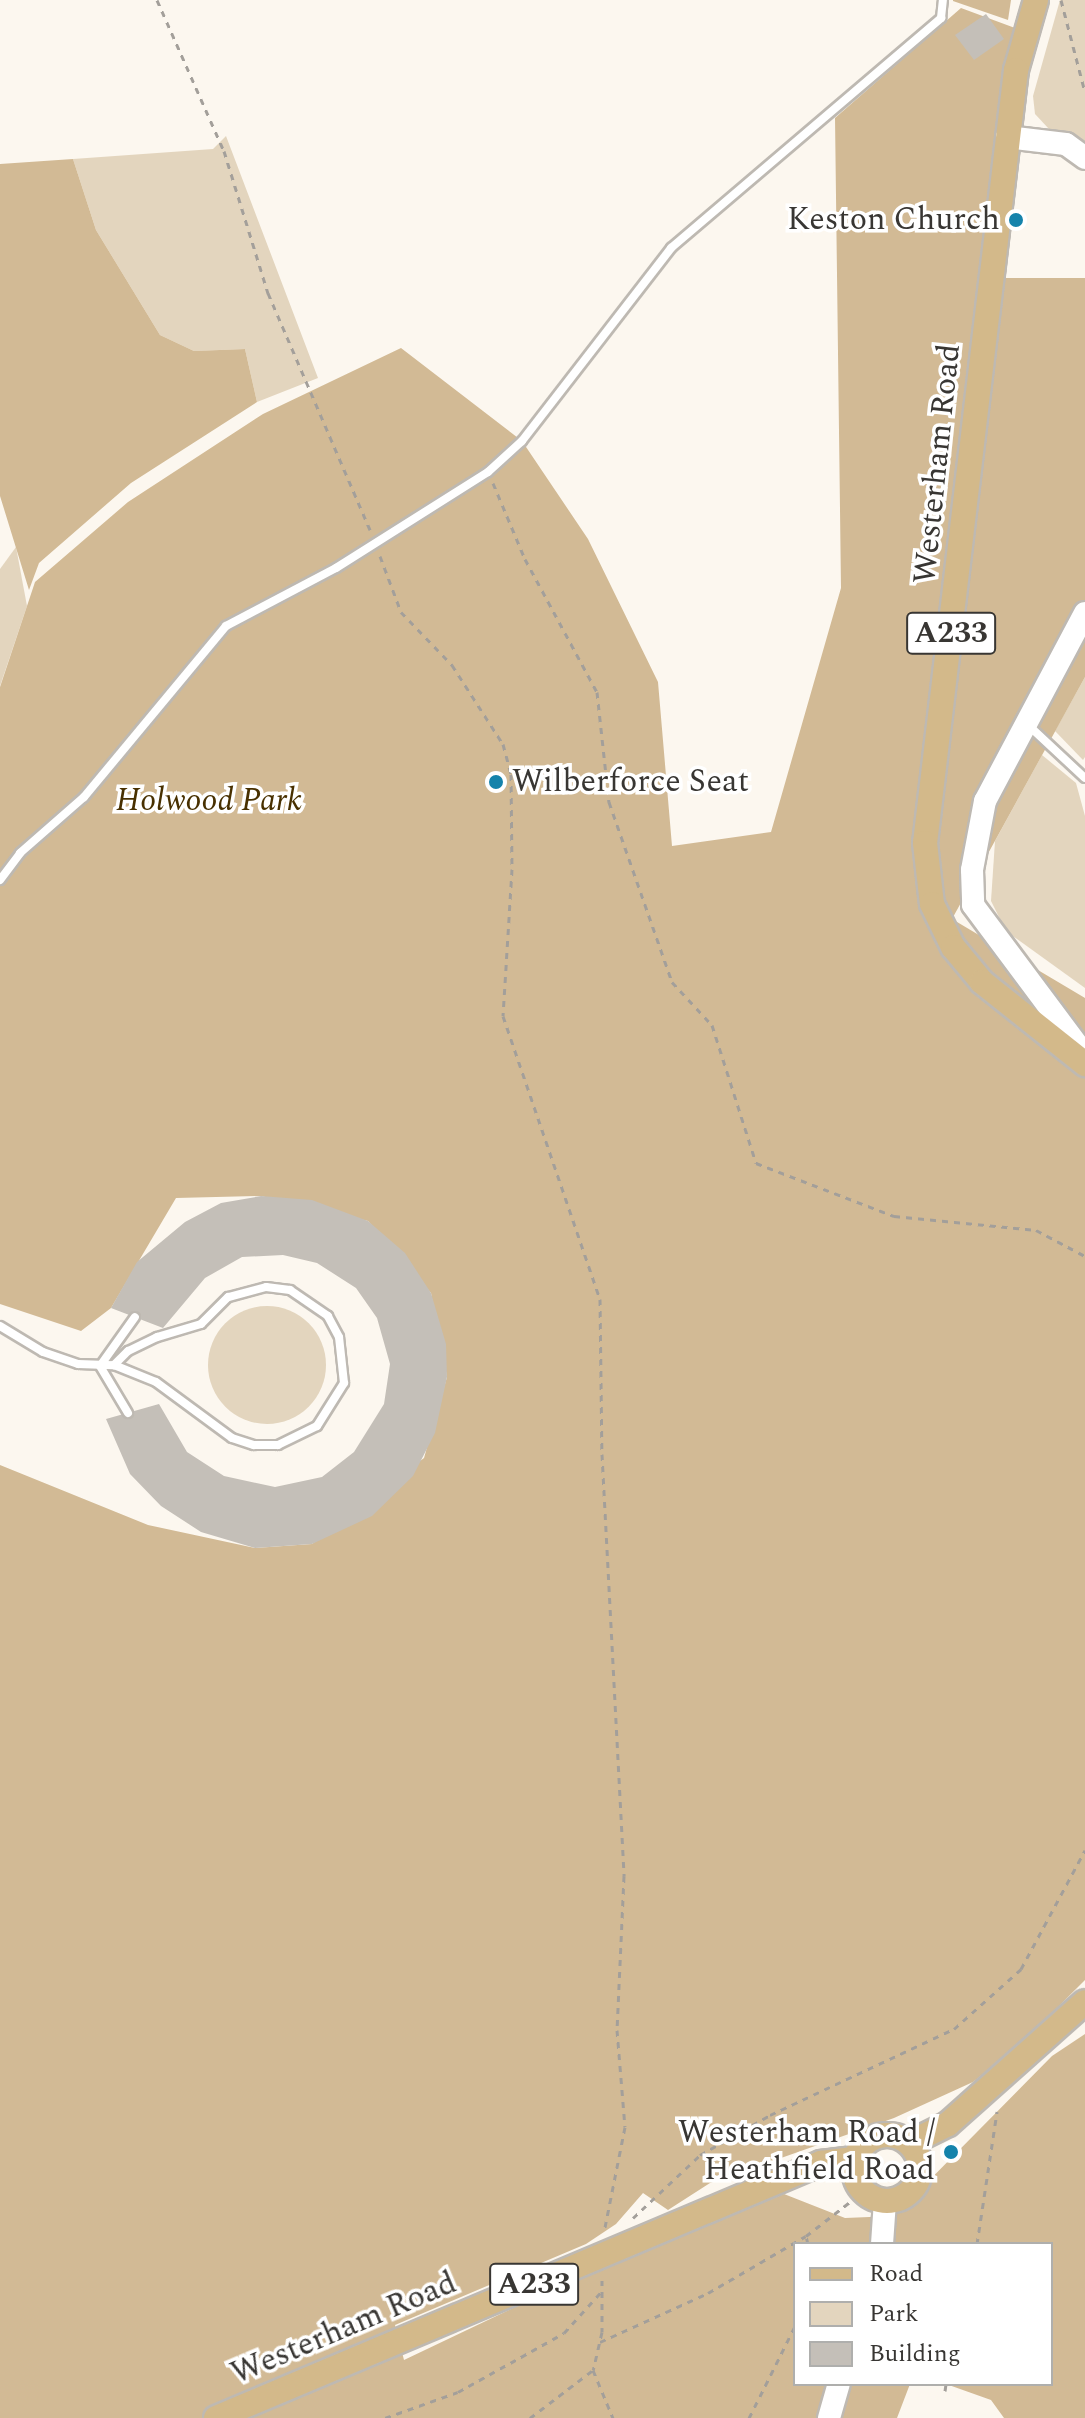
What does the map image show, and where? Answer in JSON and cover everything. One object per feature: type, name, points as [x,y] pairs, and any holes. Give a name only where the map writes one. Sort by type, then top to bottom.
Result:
[{"type":"main road","name":"Westerham Road","points":[[1036,0],[1016,70],[1007,137],[925,843],[932,904],[953,947],[982,982],[1085,1064]]},
{"type":"main road","points":[[854,2159],[855,2177],[874,2196],[903,2197],[918,2182],[919,2158],[910,2143],[948,2124],[1085,2002]]},
{"type":"main road","name":"Westerham Road","points":[[216,2418],[821,2163],[854,2159],[875,2137],[888,2134],[910,2143]]},
{"type":"street","points":[[1007,137],[1066,144],[1085,158]]},
{"type":"street","points":[[1085,613],[1024,721],[985,801],[972,870],[973,905],[1085,1055]]},
{"type":"street","points":[[874,2196],[882,2242]]},
{"type":"street","points":[[829,2418],[838,2386]]},
{"type":"lane","points":[[0,880],[20,853],[84,797],[226,626],[375,543],[488,472],[522,441],[671,248],[941,18],[943,0]]},
{"type":"lane","points":[[1024,721],[1084,775]]},
{"type":"lane","points":[[0,1326],[43,1352],[100,1366],[114,1365],[179,1395],[232,1438],[254,1445],[278,1445],[317,1426],[344,1383],[339,1337],[328,1316],[290,1290],[266,1287],[228,1297],[201,1324],[157,1337],[114,1365]]},
{"type":"lane","points":[[100,1366],[135,1317]]},
{"type":"lane","points":[[100,1366],[128,1413]]},
{"type":"path","points":[[157,0],[224,151],[268,293],[375,543],[401,612],[452,665],[503,744],[511,774],[512,869],[503,1016],[600,1299],[602,1454],[624,1876],[617,2030],[625,2127],[603,2237]]},
{"type":"path","points":[[1061,0],[1085,92]]},
{"type":"path","points":[[488,472],[525,559],[597,692],[609,802],[672,982],[712,1025],[756,1163],[894,1216],[1036,1230],[1085,1256]]},
{"type":"path","points":[[630,2221],[700,2155],[770,2115],[954,2029],[1021,1969],[1085,1850]]},
{"type":"path","points":[[977,2242],[989,2188],[1000,2079]]},
{"type":"path","points":[[796,2242],[874,2196]]},
{"type":"path","points":[[806,2236],[808,2242]]},
{"type":"path","points":[[600,2343],[708,2293],[793,2244]]},
{"type":"path","points":[[385,2418],[458,2392],[564,2333],[602,2291],[600,2343],[593,2370],[613,2418]]},
{"type":"path","points":[[749,2418],[793,2330]]},
{"type":"path","points":[[530,2418],[593,2370]]},
{"type":"path","points":[[945,2391],[946,2386]]},
{"type":"green space","points":[[1011,0],[1008,20],[953,1]]},
{"type":"green space","points":[[1060,0],[1085,0],[1085,142],[1049,129],[1035,114],[1033,96]]},
{"type":"green space","name":"Holwood Park","points":[[961,8],[1015,28],[998,278],[1085,278],[1085,677],[952,919],[1085,998],[1085,1980],[1022,2043],[973,2082],[894,2118],[710,2183],[668,2210],[643,2193],[616,2224],[586,2244],[395,2325],[404,2360],[555,2288],[784,2194],[845,2218],[894,2216],[1052,2056],[1085,2034],[1085,2418],[1004,2418],[991,2400],[952,2386],[1053,2386],[1053,2242],[793,2242],[793,2386],[909,2386],[897,2418],[0,2418],[0,1465],[148,1525],[255,1548],[312,1544],[424,1458],[447,1377],[431,1293],[368,1221],[261,1196],[176,1198],[111,1308],[81,1331],[0,1304],[0,687],[35,582],[128,502],[263,414],[401,348],[522,441],[588,539],[658,682],[672,846],[771,832],[841,588],[835,118]]},
{"type":"green space","points":[[226,136],[318,378],[257,402],[245,349],[194,351],[160,335],[96,230],[73,159],[213,149]]},
{"type":"green space","points":[[73,159],[96,230],[160,335],[194,351],[245,349],[257,402],[131,483],[39,563],[29,590],[0,496],[0,164]]},
{"type":"green space","points":[[16,547],[27,606],[0,686],[0,569]]},
{"type":"green space","points":[[1085,677],[1085,757],[1083,760],[1055,731]]},
{"type":"green space","points":[[1042,755],[1076,783],[1085,816],[1085,988],[1006,931],[991,901],[995,841]]},
{"type":"green space","points":[[267,1306],[300,1316],[316,1332],[326,1365],[316,1398],[300,1414],[267,1424],[234,1414],[218,1398],[208,1365],[218,1332],[234,1316]]},
{"type":"building","points":[[986,14],[1004,39],[974,60],[955,35]]},
{"type":"building","points":[[261,1196],[312,1200],[368,1221],[405,1253],[431,1293],[446,1344],[447,1377],[435,1433],[413,1476],[372,1516],[312,1544],[255,1548],[201,1532],[161,1506],[130,1474],[106,1419],[159,1404],[187,1452],[224,1476],[275,1487],[322,1477],[354,1452],[384,1404],[390,1364],[377,1318],[356,1288],[317,1263],[283,1255],[242,1257],[205,1278],[163,1328],[111,1308],[137,1262],[185,1222],[221,1203]]},
{"type":"place","name":"Keston Church","points":[[1016,220]]},
{"type":"place","name":"Wilberforce Seat","points":[[496,782]]},
{"type":"place","name":"Westerham Road / Heathfield Road","points":[[951,2152]]}]
